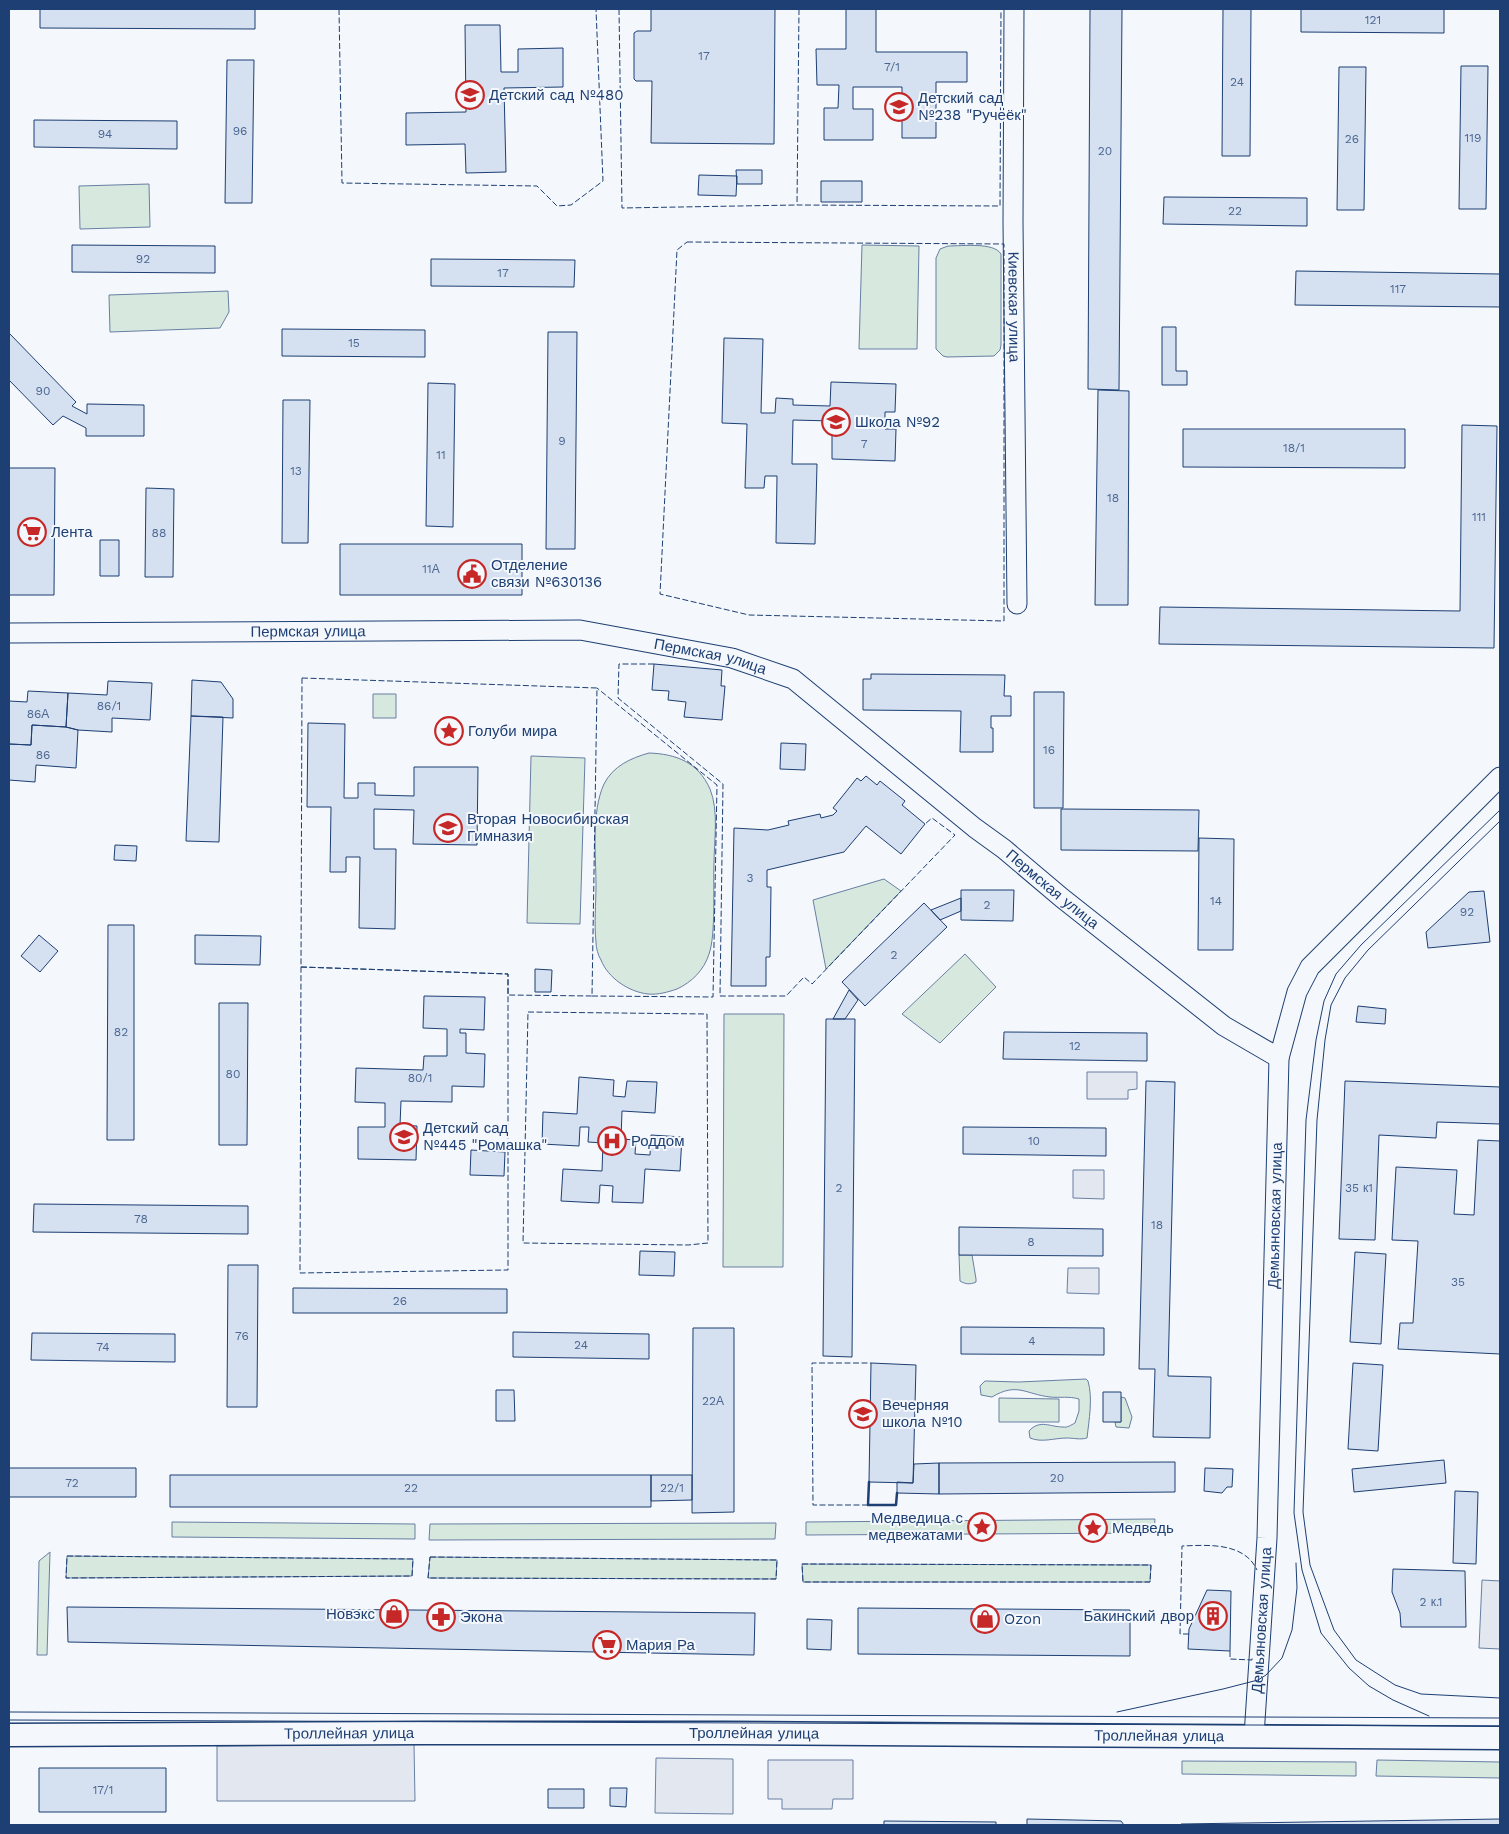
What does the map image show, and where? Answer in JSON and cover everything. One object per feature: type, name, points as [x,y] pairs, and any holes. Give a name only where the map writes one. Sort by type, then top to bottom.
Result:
[{"type":"main road","name":"Троллейная улица","points":[[9,1736],[441,1733],[1500,1738]]},
{"type":"street","name":"Киевская улица","points":[[1014,9],[1013,231],[1017,604]]},
{"type":"street","name":"Пермская улица","points":[[9,633],[580,630],[732,658],[792,679],[1004,849],[1062,898],[1224,1026],[1279,1058]]},
{"type":"street","name":"Демьяновская улица","points":[[1254,1736],[1267,1538],[1279,1058],[1297,992],[1310,967],[1500,777]]},
{"type":"shaded area","points":[[149,184],[150,227],[80,229],[79,186]]},
{"type":"shaded area","points":[[862,245],[919,246],[917,349],[859,349]]},
{"type":"shaded area","points":[[948,246],[985,246],[997,250],[1001,254],[1001,345],[1000,350],[994,356],[947,357],[943,356],[936,349],[936,258],[940,249]]},
{"type":"shaded area","points":[[228,291],[229,312],[220,328],[110,332],[109,295]]},
{"type":"shaded area","points":[[373,694],[396,694],[396,718],[373,718]]},
{"type":"shaded area","points":[[649,753],[668,755],[685,761],[699,772],[710,789],[713,798],[715,826],[713,935],[707,960],[697,975],[688,983],[674,990],[652,994],[641,993],[627,987],[609,973],[604,967],[597,951],[595,928],[595,834],[600,795],[604,784],[612,772],[629,760]]},
{"type":"shaded area","points":[[531,756],[585,758],[580,924],[527,923]]},
{"type":"shaded area","points":[[884,879],[901,891],[826,969],[813,900]]},
{"type":"shaded area","points":[[965,954],[996,987],[940,1043],[902,1014]]},
{"type":"shaded area","points":[[724,1014],[784,1014],[783,1267],[723,1267]]},
{"type":"shaded area","points":[[1087,1072],[1137,1072],[1137,1089],[1128,1090],[1128,1099],[1087,1099]]},
{"type":"shaded area","points":[[1073,1170],[1104,1170],[1104,1199],[1073,1198]]},
{"type":"shaded area","points":[[959,1255],[972,1255],[976,1282],[968,1284],[960,1281]]},
{"type":"shaded area","points":[[1068,1268],[1099,1268],[1099,1294],[1067,1293]]},
{"type":"shaded area","points":[[1086,1379],[1090,1395],[1090,1409],[1087,1438],[1082,1439],[1039,1440],[1030,1438],[1029,1431],[1041,1424],[1064,1427],[1075,1423],[1079,1411],[1079,1399],[1041,1396],[1021,1390],[1008,1390],[992,1397],[981,1395],[980,1386],[985,1381],[1019,1382]]},
{"type":"shaded area","points":[[1121,1397],[1125,1398],[1132,1417],[1129,1428],[1116,1427],[1115,1422],[1121,1422]]},
{"type":"shaded area","points":[[999,1398],[1059,1399],[1059,1422],[999,1422]]},
{"type":"shaded area","points":[[1155,1519],[1154,1533],[806,1535],[806,1522]]},
{"type":"shaded area","points":[[172,1522],[415,1524],[415,1539],[172,1537]]},
{"type":"shaded area","points":[[776,1523],[775,1539],[429,1540],[430,1524]]},
{"type":"shaded area","points":[[50,1552],[47,1655],[37,1655],[39,1561]]},
{"type":"shaded area","points":[[67,1556],[413,1559],[412,1576],[66,1578]]},
{"type":"shaded area","points":[[430,1557],[777,1560],[776,1579],[428,1578]]},
{"type":"shaded area","points":[[802,1564],[1151,1565],[1150,1582],[803,1582]]},
{"type":"shaded area","points":[[1482,1580],[1500,1581],[1500,1649],[1479,1648]]},
{"type":"shaded area","points":[[414,1744],[415,1801],[217,1801],[217,1746]]},
{"type":"shaded area","points":[[656,1758],[733,1759],[733,1814],[655,1813]]},
{"type":"shaded area","points":[[768,1760],[853,1760],[853,1799],[833,1799],[832,1809],[782,1809],[782,1799],[768,1799]]},
{"type":"shaded area","points":[[1377,1760],[1500,1762],[1500,1778],[1376,1776]]},
{"type":"shaded area","points":[[1182,1761],[1356,1762],[1356,1776],[1182,1774]]},
{"type":"building","points":[[40,9],[255,9],[255,29],[40,28]]},
{"type":"building","points":[[651,9],[775,9],[774,144],[651,143],[652,81],[636,81],[634,79],[634,33],[637,31],[651,31]]},
{"type":"building","points":[[846,9],[876,9],[876,52],[967,52],[967,82],[936,82],[936,138],[902,138],[902,87],[853,87],[853,109],[873,109],[873,140],[824,140],[824,108],[838,108],[839,85],[817,85],[816,49],[846,49]]},
{"type":"building","points":[[1090,9],[1122,9],[1119,390],[1088,389]]},
{"type":"building","points":[[1223,9],[1251,9],[1250,156],[1222,156]]},
{"type":"building","points":[[1301,9],[1444,9],[1444,33],[1301,32]]},
{"type":"building","points":[[465,25],[500,25],[501,72],[518,72],[518,49],[563,48],[563,87],[504,88],[506,172],[466,173],[465,144],[406,145],[406,113],[466,112]]},
{"type":"building","points":[[227,60],[254,60],[252,203],[225,203]]},
{"type":"building","points":[[1461,66],[1488,66],[1486,209],[1459,209]]},
{"type":"building","points":[[1339,67],[1366,67],[1364,210],[1337,210]]},
{"type":"building","points":[[34,120],[177,121],[177,149],[34,147]]},
{"type":"building","points":[[736,170],[762,170],[762,184],[737,184]]},
{"type":"building","points":[[699,175],[737,176],[736,196],[698,195]]},
{"type":"building","points":[[821,181],[862,181],[862,202],[821,202]]},
{"type":"building","points":[[1164,197],[1307,198],[1307,226],[1163,224]]},
{"type":"building","points":[[72,245],[215,246],[215,273],[72,272]]},
{"type":"building","points":[[431,259],[575,260],[574,287],[431,286]]},
{"type":"building","points":[[1296,271],[1500,274],[1500,307],[1295,305]]},
{"type":"building","points":[[1162,327],[1176,327],[1176,371],[1187,371],[1187,385],[1162,385]]},
{"type":"building","points":[[282,329],[425,330],[425,357],[282,356]]},
{"type":"building","points":[[548,332],[577,332],[575,549],[546,549]]},
{"type":"building","points":[[9,333],[76,402],[72,406],[87,414],[87,404],[144,405],[144,436],[86,436],[86,428],[63,416],[53,425],[9,380]]},
{"type":"building","points":[[724,338],[763,339],[761,413],[775,413],[776,398],[793,399],[793,405],[830,406],[831,382],[896,384],[895,412],[885,412],[885,429],[896,429],[895,461],[832,459],[832,421],[793,420],[792,464],[817,464],[815,544],[776,543],[777,476],[765,476],[764,488],[745,488],[747,424],[722,423]]},
{"type":"building","points":[[428,383],[455,384],[453,527],[426,526]]},
{"type":"building","points":[[1098,390],[1129,391],[1128,605],[1095,605]]},
{"type":"building","points":[[283,400],[310,400],[308,543],[282,543]]},
{"type":"building","points":[[1462,425],[1497,426],[1494,648],[1159,644],[1160,607],[1460,611]]},
{"type":"building","points":[[1183,429],[1405,429],[1405,468],[1183,467]]},
{"type":"building","name":"Лента","points":[[9,468],[55,468],[54,595],[9,595]]},
{"type":"building","points":[[146,488],[174,489],[173,577],[145,577]]},
{"type":"building","points":[[100,540],[119,540],[119,576],[100,576]]},
{"type":"building","points":[[340,544],[522,544],[522,595],[340,595]]},
{"type":"building","points":[[654,664],[722,670],[721,686],[725,686],[722,720],[684,717],[686,702],[668,700],[669,691],[652,690]]},
{"type":"building","points":[[871,674],[1005,675],[1004,696],[1011,696],[1011,716],[991,716],[993,752],[960,752],[961,711],[863,710],[863,679],[871,679]]},
{"type":"building","points":[[192,680],[221,682],[233,699],[233,718],[191,716]]},
{"type":"building","points":[[108,681],[152,683],[150,720],[112,718],[112,732],[78,730],[66,727],[68,693],[107,695]]},
{"type":"building","points":[[28,691],[68,693],[66,727],[32,725],[31,745],[9,744],[9,701],[27,702]]},
{"type":"building","points":[[1034,692],[1064,692],[1063,808],[1034,808]]},
{"type":"building","points":[[191,716],[223,717],[219,842],[186,841]]},
{"type":"building","points":[[308,723],[345,724],[344,798],[358,798],[358,783],[375,783],[375,795],[414,796],[414,767],[478,767],[477,845],[413,844],[414,810],[374,809],[374,849],[396,849],[395,929],[359,928],[360,857],[346,857],[346,872],[330,872],[331,807],[307,807]]},
{"type":"building","points":[[32,725],[66,727],[78,730],[76,768],[36,765],[35,782],[9,780],[9,744],[31,745]]},
{"type":"building","points":[[781,743],[806,744],[805,770],[780,769]]},
{"type":"building","points":[[866,776],[877,785],[880,781],[905,801],[902,805],[925,824],[901,854],[866,826],[844,852],[767,870],[767,887],[771,887],[770,957],[766,957],[766,986],[731,986],[734,828],[768,830],[789,825],[788,821],[820,814],[821,818],[833,815],[837,811],[833,808],[857,778],[861,781]]},
{"type":"building","points":[[1061,809],[1199,810],[1198,851],[1061,850]]},
{"type":"building","points":[[1199,838],[1234,839],[1233,950],[1198,950]]},
{"type":"building","points":[[115,845],[137,846],[136,861],[114,860]]},
{"type":"building","points":[[961,890],[1014,890],[1013,921],[961,920]]},
{"type":"building","points":[[1484,891],[1490,942],[1428,948],[1426,932],[1469,892]]},
{"type":"building","points":[[961,898],[961,911],[940,920],[931,910]]},
{"type":"building","points":[[924,903],[947,927],[865,1006],[842,982]]},
{"type":"building","points":[[108,925],[134,925],[134,1140],[107,1140]]},
{"type":"building","points":[[39,935],[58,951],[40,972],[21,956]]},
{"type":"building","points":[[195,935],[261,936],[260,965],[195,964]]},
{"type":"building","points":[[535,969],[552,970],[551,992],[535,992]]},
{"type":"building","points":[[849,990],[858,1000],[845,1019],[833,1019]]},
{"type":"building","points":[[424,996],[485,997],[484,1030],[460,1029],[460,1033],[466,1033],[466,1053],[485,1054],[484,1087],[452,1086],[452,1102],[401,1101],[400,1125],[417,1126],[416,1160],[358,1159],[358,1127],[385,1127],[385,1103],[355,1102],[356,1068],[423,1070],[424,1056],[447,1056],[447,1029],[423,1028]]},
{"type":"building","points":[[219,1003],[248,1003],[247,1145],[219,1145]]},
{"type":"building","points":[[1358,1006],[1386,1009],[1385,1024],[1356,1022]]},
{"type":"building","points":[[826,1019],[855,1019],[852,1357],[823,1356]]},
{"type":"building","points":[[1004,1032],[1147,1033],[1147,1061],[1003,1059]]},
{"type":"building","name":"Роддом","points":[[579,1077],[614,1080],[613,1096],[625,1097],[627,1081],[657,1082],[655,1113],[622,1111],[621,1139],[636,1140],[635,1154],[650,1155],[651,1135],[682,1137],[680,1171],[645,1169],[643,1203],[612,1202],[613,1186],[600,1185],[599,1203],[561,1201],[563,1169],[602,1171],[603,1143],[588,1142],[589,1127],[580,1127],[579,1146],[542,1144],[543,1112],[577,1114]]},
{"type":"building","points":[[1146,1081],[1175,1082],[1168,1376],[1211,1377],[1210,1438],[1153,1437],[1155,1369],[1139,1369]]},
{"type":"building","points":[[1345,1081],[1500,1087],[1500,1124],[1437,1122],[1436,1138],[1379,1135],[1375,1240],[1339,1239]]},
{"type":"building","points":[[963,1127],[1106,1128],[1106,1156],[963,1154]]},
{"type":"building","points":[[1478,1140],[1500,1141],[1500,1354],[1398,1349],[1400,1323],[1413,1323],[1418,1241],[1392,1240],[1396,1167],[1457,1170],[1454,1214],[1474,1215]]},
{"type":"building","points":[[471,1150],[505,1152],[504,1176],[470,1175]]},
{"type":"building","points":[[34,1204],[248,1206],[248,1234],[33,1232]]},
{"type":"building","points":[[959,1227],[1103,1229],[1103,1256],[959,1255]]},
{"type":"building","points":[[640,1251],[675,1252],[674,1276],[639,1275]]},
{"type":"building","points":[[1355,1252],[1386,1254],[1381,1344],[1350,1342]]},
{"type":"building","points":[[228,1265],[258,1265],[257,1407],[227,1407]]},
{"type":"building","points":[[293,1288],[507,1289],[507,1313],[293,1313]]},
{"type":"building","points":[[961,1327],[1104,1328],[1104,1355],[961,1354]]},
{"type":"building","points":[[693,1328],[734,1328],[734,1512],[692,1513]]},
{"type":"building","points":[[513,1332],[649,1334],[649,1359],[513,1357]]},
{"type":"building","points":[[32,1333],[175,1334],[175,1362],[31,1360]]},
{"type":"building","points":[[871,1363],[916,1365],[913,1483],[869,1482]]},
{"type":"building","points":[[1353,1363],[1383,1365],[1378,1451],[1348,1449]]},
{"type":"building","points":[[496,1390],[514,1390],[515,1421],[496,1421]]},
{"type":"building","points":[[1103,1392],[1121,1392],[1121,1422],[1103,1422]]},
{"type":"building","points":[[1444,1460],[1446,1483],[1354,1492],[1352,1469]]},
{"type":"building","points":[[1175,1462],[1175,1492],[939,1494],[939,1463]]},
{"type":"building","points":[[939,1463],[939,1494],[897,1493],[897,1482],[913,1483],[914,1464]]},
{"type":"building","points":[[9,1468],[136,1468],[136,1497],[9,1497]]},
{"type":"building","points":[[1205,1468],[1233,1469],[1232,1487],[1227,1487],[1222,1493],[1204,1491]]},
{"type":"building","points":[[170,1475],[651,1475],[651,1507],[170,1507]]},
{"type":"building","points":[[651,1475],[692,1475],[692,1500],[651,1501]]},
{"type":"building","points":[[1455,1491],[1478,1492],[1476,1564],[1453,1563]]},
{"type":"building","points":[[1393,1569],[1465,1571],[1466,1627],[1401,1627],[1400,1613],[1392,1592]]},
{"type":"building","name":"Бакинский двор","points":[[1207,1590],[1231,1591],[1230,1651],[1188,1649],[1189,1629]]},
{"type":"building","points":[[67,1607],[755,1613],[754,1655],[68,1642]]},
{"type":"building","points":[[858,1608],[1130,1610],[1130,1656],[858,1654]]},
{"type":"building","points":[[807,1619],[832,1620],[831,1650],[807,1649]]},
{"type":"building","points":[[39,1768],[166,1768],[166,1812],[39,1812]]},
{"type":"building","points":[[610,1788],[627,1788],[626,1807],[610,1806]]},
{"type":"building","points":[[548,1789],[584,1789],[584,1808],[548,1808]]},
{"type":"building","points":[[1027,1819],[1121,1821],[1124,1825],[1027,1825]]},
{"type":"building","points":[[1500,1819],[1500,1825],[1181,1825],[1181,1824]]},
{"type":"building","points":[[884,1821],[996,1822],[996,1825],[884,1825]]},
{"type":"tram line","points":[[1429,1716],[1393,1700],[1369,1686],[1349,1668],[1321,1633],[1302,1570],[1294,1513],[1306,1120],[1316,1040],[1324,1001],[1336,974],[1361,945],[1500,810]]},
{"type":"tram line","points":[[1500,821],[1368,950],[1345,978],[1331,1005],[1325,1040],[1317,1120],[1303,1512],[1310,1565],[1334,1630],[1356,1660],[1395,1685],[1421,1694],[1500,1698]]},
{"type":"tram line","points":[[1117,1712],[1223,1689],[1258,1680],[1266,1675],[1282,1658],[1292,1630],[1297,1588],[1296,1563]]},
{"type":"tram line","points":[[9,1712],[1500,1718]]},
{"type":"tram line","points":[[9,1720],[1500,1726]]},
{"type":"fence","points":[[339,9],[342,183],[537,186],[557,206],[571,205],[603,181],[596,9]]},
{"type":"fence","points":[[619,9],[622,208],[797,205]]},
{"type":"fence","points":[[799,9],[797,205],[1000,206],[1001,9]]},
{"type":"fence","points":[[687,242],[1004,244],[1004,621],[749,615],[660,594],[677,250],[687,242]]},
{"type":"fence","points":[[654,664],[619,664],[618,698],[723,784],[720,996],[786,996],[804,977],[812,984],[955,835],[932,818],[925,824]]},
{"type":"fence","points":[[302,678],[597,688],[592,996],[508,995],[508,974],[301,967],[302,678]]},
{"type":"fence","points":[[592,996],[713,997],[717,785],[597,688]]},
{"type":"fence","points":[[301,967],[508,974],[508,1270],[300,1273],[301,967]]},
{"type":"fence","points":[[528,1012],[707,1014],[708,1243],[688,1245],[523,1243],[528,1012]]},
{"type":"fence","points":[[868,1505],[813,1505],[812,1363],[871,1363]]},
{"type":"fence","points":[[1189,1634],[1180,1634],[1182,1546],[1203,1545],[1234,1550],[1243,1554],[1257,1570]]},
{"type":"fence","points":[[67,1556],[413,1559],[412,1576],[66,1578],[67,1556]]},
{"type":"fence","points":[[430,1557],[777,1560],[776,1579],[428,1578],[430,1557]]},
{"type":"fence","points":[[802,1564],[1151,1565],[1150,1582],[803,1582],[802,1564]]},
{"type":"fence","points":[[1230,1651],[1230,1659],[1252,1660],[1252,1658]]},
{"type":"wall","points":[[869,1482],[868,1505],[896,1505],[897,1493]]},
{"type":"place","name":"Детский сад №480","points":[[470,95]]},
{"type":"place","name":"Детский сад №238 \"Ручеёк\"","points":[[899,107]]},
{"type":"place","name":"Школа №92","points":[[836,422]]},
{"type":"place","name":"Лента","points":[[32,532]]},
{"type":"place","name":"Отделение связи №630136","points":[[472,574]]},
{"type":"place","name":"Голуби мира","points":[[449,731]]},
{"type":"place","name":"Вторая Новосибирская Гимназия","points":[[448,828]]},
{"type":"place","name":"Детский сад №445 \"Ромашка\"","points":[[404,1137]]},
{"type":"place","name":"Роддом","points":[[612,1141]]},
{"type":"place","name":"Вечерняя школа №10","points":[[863,1414]]},
{"type":"place","name":"Медведица с медвежатами","points":[[982,1527]]},
{"type":"place","name":"Медведь","points":[[1093,1528]]},
{"type":"place","name":"Новэкс","points":[[394,1614]]},
{"type":"place","name":"Бакинский двор","points":[[1213,1616]]},
{"type":"place","name":"Экона","points":[[441,1617]]},
{"type":"place","name":"Ozon","points":[[985,1619]]},
{"type":"place","name":"Мария Ра","points":[[607,1645]]}]
